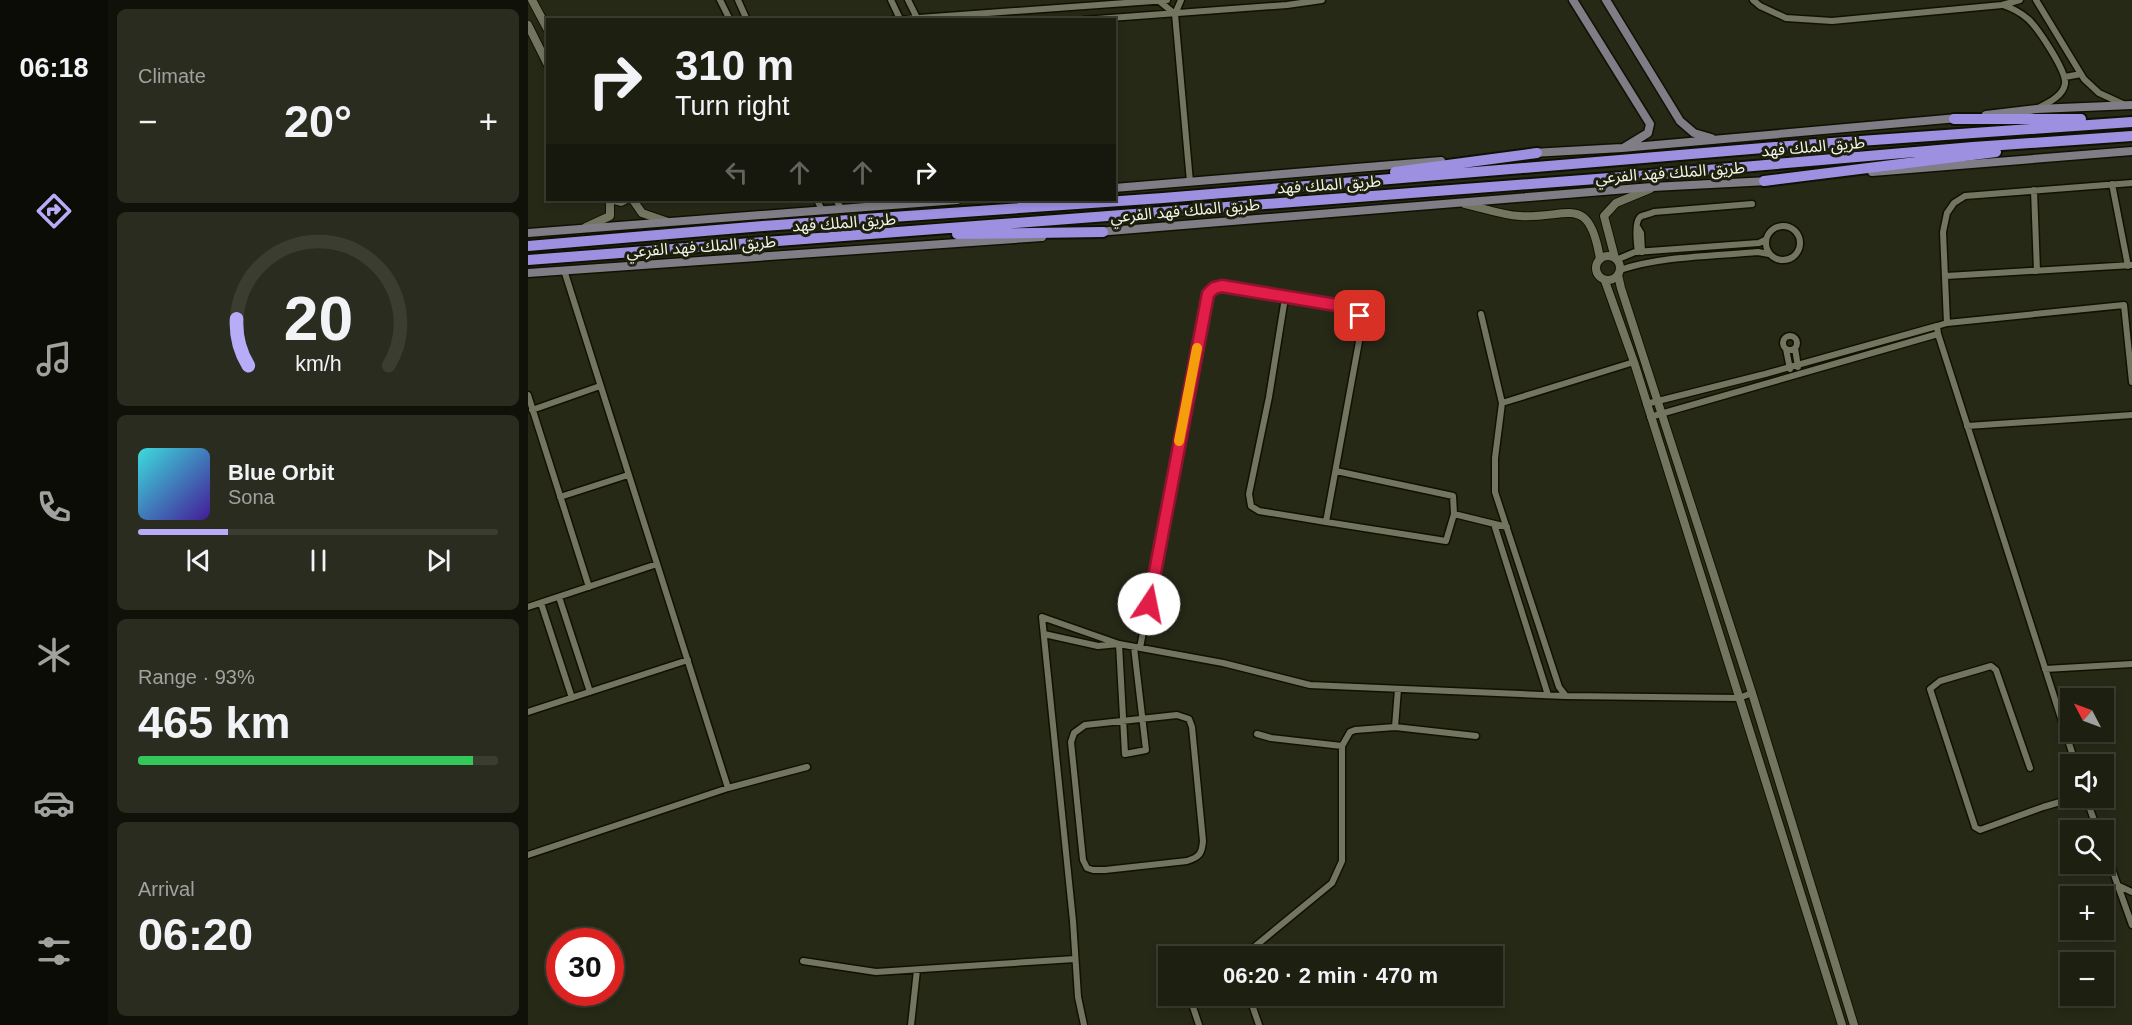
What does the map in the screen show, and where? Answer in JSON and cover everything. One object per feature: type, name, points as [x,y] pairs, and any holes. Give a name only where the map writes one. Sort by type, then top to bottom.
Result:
[{"type":"highway","points":[[1954,119],[2132,121]]},
{"type":"highway","name":"طريق الملك فهد","points":[[1116,200],[1764,147],[2132,121]]},
{"type":"highway","points":[[1764,181],[2132,136]]},
{"type":"highway","name":"طريق الملك فهد","points":[[528,260],[2132,136]]},
{"type":"highway","points":[[1245,191],[1537,153]]},
{"type":"highway","name":"طريق الملك فهد","points":[[528,246],[1107,201]]},
{"type":"highway","points":[[846,237],[1103,232]]},
{"type":"main road","points":[[1573,0],[1650,124],[1648,133],[1622,148]]},
{"type":"main road","points":[[1606,0],[1680,121],[1694,133],[1717,139]]},
{"type":"main road","name":"طريق الملك فهد الفرعي","points":[[1116,188],[1622,148],[1954,119],[2037,109],[2129,105]]},
{"type":"main road","name":"طريق الملك فهد الفرعي","points":[[528,273],[1004,241],[1461,203],[2132,152]]},
{"type":"main road","name":"طريق الملك فهد الفرعي","points":[[528,233],[942,201]]},
{"type":"street","points":[[532,0],[546,26]]},
{"type":"street","points":[[720,0],[729,18]]},
{"type":"street","points":[[738,0],[746,18]]},
{"type":"street","points":[[891,0],[900,18]]},
{"type":"street","points":[[908,0],[917,18],[1167,0]]},
{"type":"street","points":[[1159,0],[1175,14]]},
{"type":"street","points":[[1181,0],[1175,14],[1190,182]]},
{"type":"street","points":[[1114,18],[1287,5],[1322,0]]},
{"type":"street","points":[[1753,0],[1760,6],[1786,18],[1821,21],[2002,5],[2020,0]]},
{"type":"street","points":[[2036,0],[2081,74],[2099,93],[2129,105]]},
{"type":"street","points":[[2002,5],[2022,14],[2036,27],[2065,77],[2063,89],[2057,96],[2037,109]]},
{"type":"street","points":[[528,25],[546,60]]},
{"type":"street","points":[[2065,77],[2081,74]]},
{"type":"street","points":[[1947,323],[1943,232],[1947,213],[1954,203],[1965,196],[2132,183]]},
{"type":"street","points":[[1946,276],[2130,266],[2112,184]]},
{"type":"street","points":[[1653,188],[1616,203],[1604,216],[1658,401],[1752,693],[1854,1025]]},
{"type":"street","points":[[2034,190],[2037,271]]},
{"type":"street","points":[[581,229],[610,216],[612,201]]},
{"type":"street","points":[[634,201],[642,213],[669,222]]},
{"type":"street","points":[[818,201],[822,210]]},
{"type":"street","points":[[837,201],[841,208]]},
{"type":"street","points":[[1461,203],[1520,216],[1570,213],[1580,215],[1590,222],[1596,236],[1600,259]]},
{"type":"street","points":[[1640,252],[1641,233],[1638,221],[1641,216],[1654,212],[1752,204]]},
{"type":"street","points":[[1766,240],[1759,243],[1640,252],[1615,259],[1607,256],[1596,263],[1595,270],[1598,277],[1611,280],[1619,272],[1636,264],[1758,252],[1769,254],[1778,260],[1790,259],[1799,250],[1799,237],[1791,228],[1779,226],[1769,233],[1766,240],[1766,249],[1769,254]]},
{"type":"street","points":[[1718,246],[1718,256]]},
{"type":"street","points":[[1666,250],[1668,261]]},
{"type":"street","points":[[564,270],[728,788]]},
{"type":"street","points":[[1605,280],[1634,362],[1842,1025]]},
{"type":"street","points":[[1119,644],[1125,754],[1146,750],[1137,647],[1206,297],[1214,288],[1222,286],[1354,308],[1360,316],[1362,325],[1326,522]]},
{"type":"street","points":[[1285,298],[1269,397],[1249,494],[1251,506],[1260,511],[1446,541],[1454,514],[1453,496],[1336,471]]},
{"type":"street","points":[[1646,404],[1798,365],[1947,323],[2124,305],[2132,382]]},
{"type":"street","points":[[1481,314],[1502,403],[1495,458],[1495,492],[1559,687],[1566,696]]},
{"type":"street","points":[[1937,326],[2072,754]]},
{"type":"street","points":[[1650,417],[1938,334]]},
{"type":"street","points":[[1791,376],[1786,349],[1783,345],[1783,340],[1790,335],[1797,340],[1795,348],[1800,373]]},
{"type":"street","points":[[1786,349],[1795,348]]},
{"type":"street","points":[[1502,403],[1634,362]]},
{"type":"street","points":[[532,410],[600,386]]},
{"type":"street","points":[[528,395],[588,587]]},
{"type":"street","points":[[1967,426],[2132,415]]},
{"type":"street","points":[[560,497],[628,475]]},
{"type":"street","points":[[1454,514],[1507,527]]},
{"type":"street","points":[[1494,524],[1548,695]]},
{"type":"street","points":[[528,607],[657,564]]},
{"type":"street","points":[[559,597],[590,692]]},
{"type":"street","points":[[541,603],[572,698]]},
{"type":"street","points":[[1084,1025],[1078,997],[1042,617],[1119,644],[1223,663],[1311,686],[1566,696],[1739,698],[1752,693]]},
{"type":"street","points":[[1044,634],[1098,646],[1119,644]]},
{"type":"street","points":[[528,712],[687,660]]},
{"type":"street","points":[[2045,669],[2132,664]]},
{"type":"street","points":[[2030,768],[1996,670],[1991,666],[1940,681],[1930,689],[1975,827],[1980,830],[2060,802]]},
{"type":"street","points":[[1395,727],[1398,689]]},
{"type":"street","points":[[1177,715],[1189,719],[1192,727],[1203,841],[1202,852],[1197,858],[1187,861],[1093,870],[1087,868],[1083,860],[1071,742],[1074,734],[1085,725],[1123,721],[1177,715]]},
{"type":"street","points":[[1254,946],[1332,884],[1342,861],[1342,746],[1350,732],[1395,727],[1476,736]]},
{"type":"street","points":[[1257,734],[1271,738],[1342,746]]},
{"type":"street","points":[[528,855],[728,788],[807,767]]},
{"type":"street","points":[[2114,874],[2130,910],[2132,925]]},
{"type":"street","points":[[2118,885],[2132,892]]},
{"type":"street","points":[[803,961],[876,972],[1075,959]]},
{"type":"street","points":[[911,1025],[917,970]]},
{"type":"street","points":[[1192,1006],[1199,1025]]},
{"type":"street","points":[[1252,1006],[1259,1025]]},
{"type":"slow traffic","points":[[1179,441],[1197,348]]},
{"type":"route","points":[[1149,604],[1208,294],[1214,288],[1222,286],[1354,308],[1360,316]]}]
